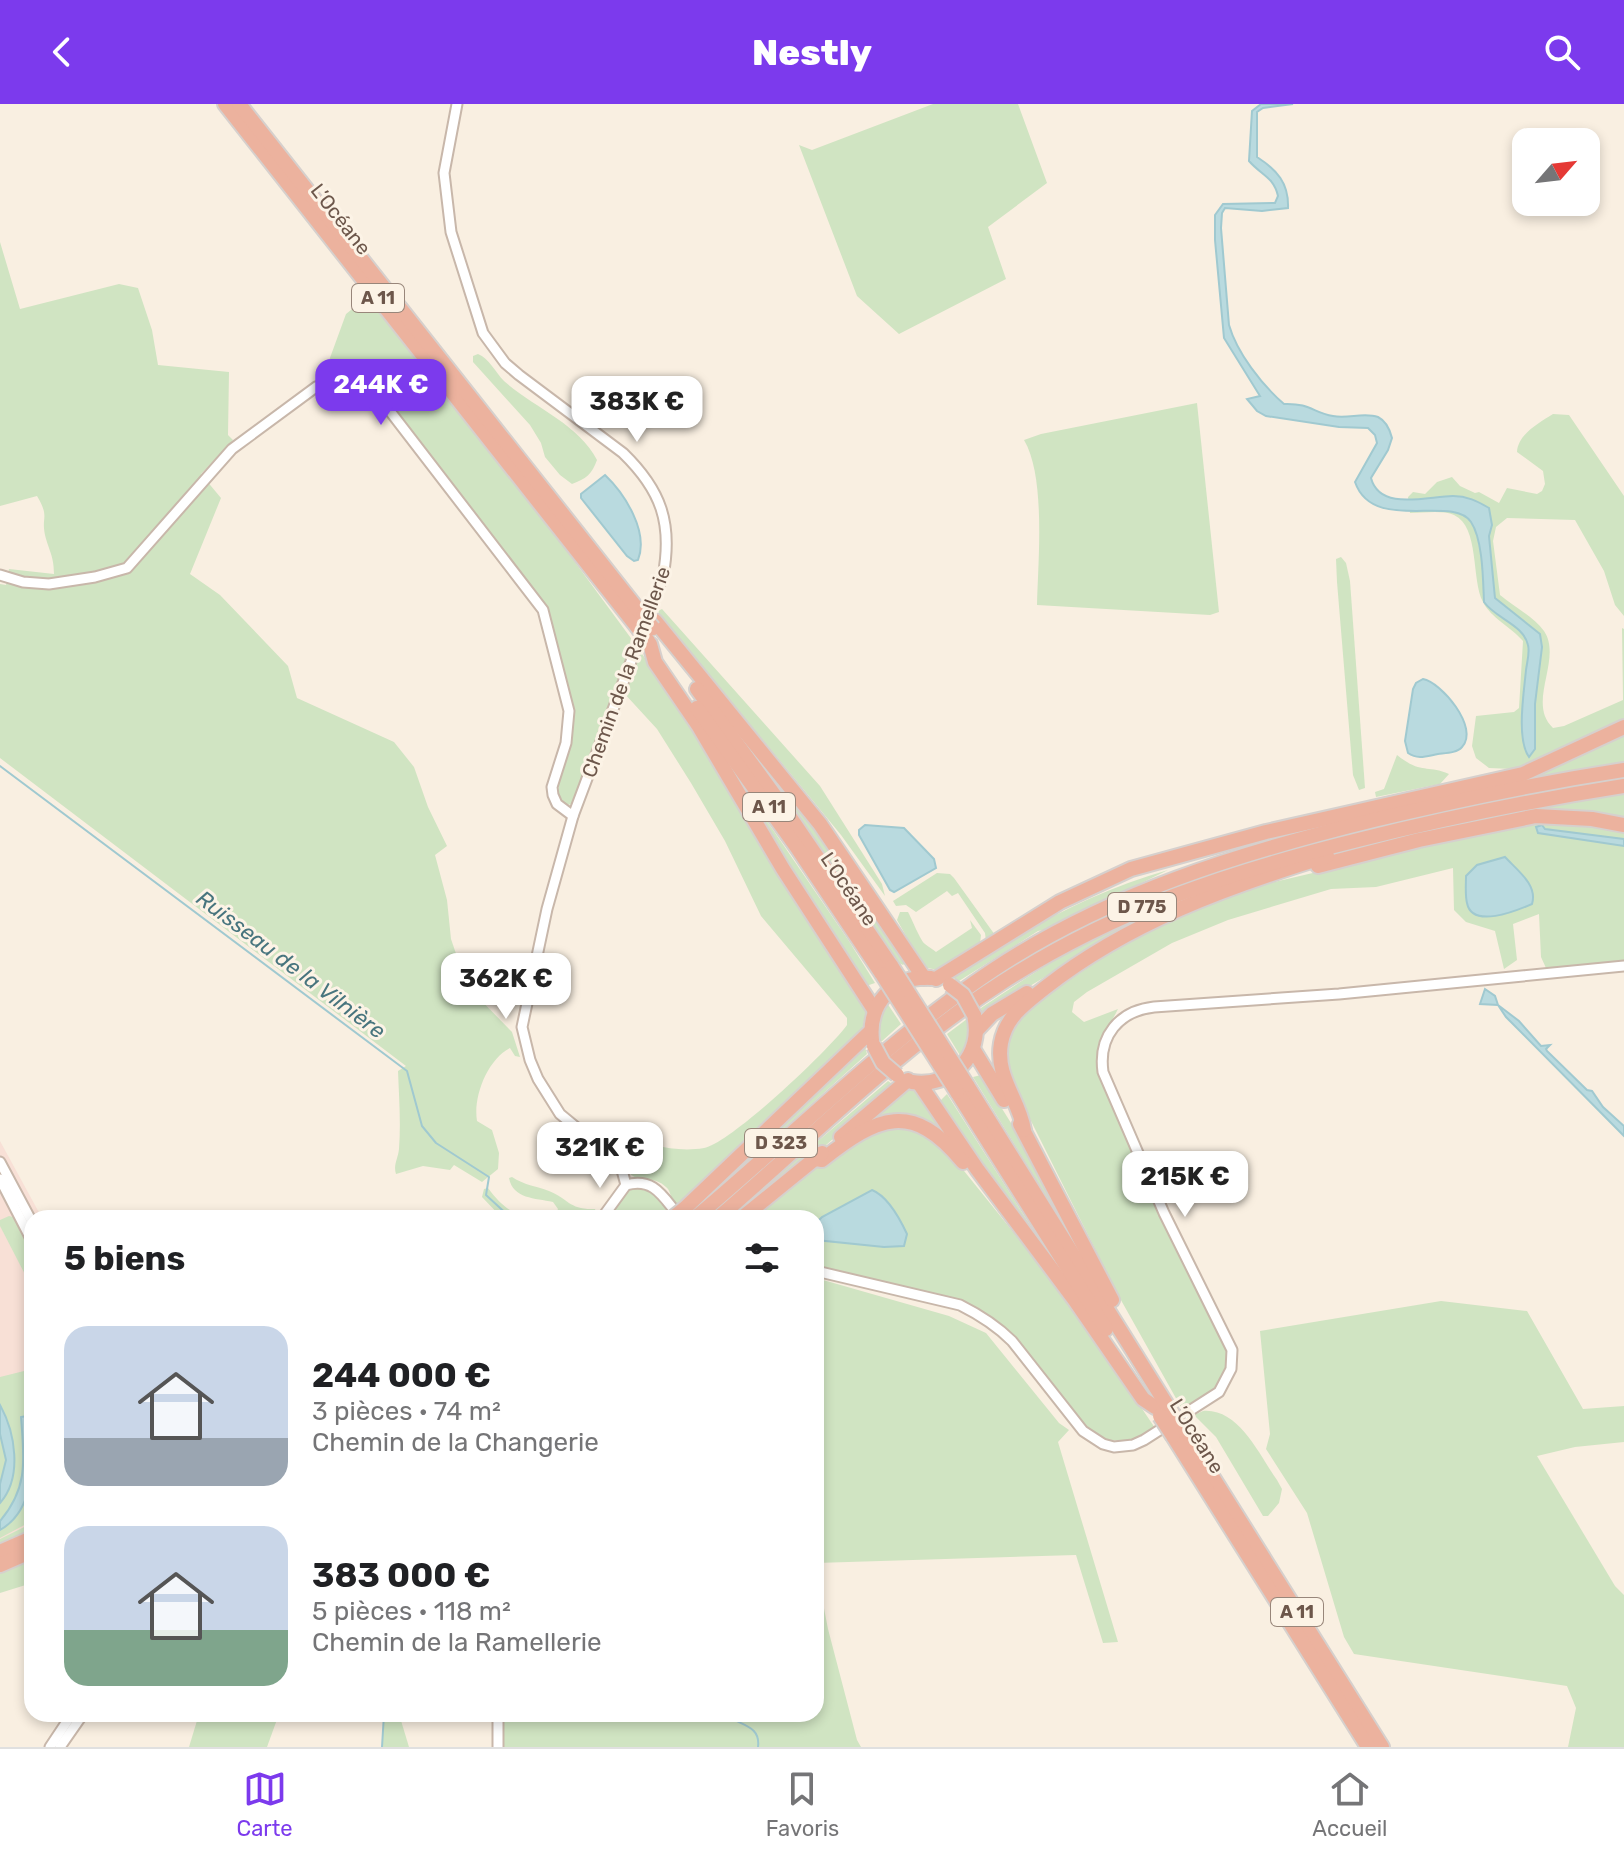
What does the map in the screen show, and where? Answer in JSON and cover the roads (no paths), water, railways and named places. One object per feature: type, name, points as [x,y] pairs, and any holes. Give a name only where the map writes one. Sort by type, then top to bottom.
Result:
[{"type":"highway","name":"L’Océane","points":[[225,104],[648,630]]},
{"type":"highway","name":"L’Océane","points":[[239,104],[783,807],[1162,1411],[1382,1747]]},
{"type":"highway","points":[[648,630],[820,824],[937,980],[963,995],[974,1015],[976,1031],[973,1049],[964,1064],[950,1076],[933,1082],[908,1079],[752,1210]]},
{"type":"highway","points":[[648,630],[655,662],[698,725],[783,869],[875,1011]]},
{"type":"highway","points":[[1162,1411],[1143,1399],[1074,1299],[908,1079],[883,1063],[872,1038],[875,1011],[884,995],[894,986],[911,979],[937,980],[1060,902],[1131,869],[1266,832],[1523,774],[1624,727]]},
{"type":"highway","name":"D 775","points":[[906,1043],[992,970],[1076,922],[1159,883],[1260,849],[1502,791],[1624,770]]},
{"type":"highway","name":"D 775","points":[[906,1043],[1060,948],[1129,913],[1234,873],[1402,829],[1526,802],[1624,786]]},
{"type":"highway","points":[[1274,875],[1508,820],[1536,816],[1592,819],[1624,825]]},
{"type":"highway","points":[[1024,1130],[1022,1118],[1002,1075],[1002,1039],[1016,1012],[1060,976],[1163,915],[1201,898],[1387,839],[1402,829]]},
{"type":"highway","points":[[1041,914],[1135,876],[1229,850],[1260,849]]},
{"type":"highway","points":[[976,1031],[992,1014],[1044,982],[1060,976]]},
{"type":"highway","points":[[689,1210],[872,1038]]},
{"type":"highway","name":"D 323","points":[[691,1210],[906,1043]]},
{"type":"highway","name":"D 323","points":[[727,1210],[906,1043]]},
{"type":"highway","points":[[973,1049],[1024,1130],[1092,1263],[1149,1363],[1151,1378]]},
{"type":"highway","name":"L’Océane","points":[[962,1089],[1151,1378],[1162,1411]]},
{"type":"highway","points":[[816,1159],[822,1160],[872,1126],[906,1121],[938,1134],[986,1189],[997,1196]]},
{"type":"highway","name":"L’Océane","points":[[1178,1433],[1368,1747]]},
{"type":"highway","points":[[0,1552],[24,1542]]},
{"type":"highway","points":[[0,1565],[24,1554]]},
{"type":"street","name":"Chemin de la Ramellerie","points":[[457,104],[444,173],[447,212],[483,333],[492,348],[519,375],[636,465],[656,494],[666,527],[668,543],[663,576],[573,816],[547,909],[522,1027],[530,1060],[550,1099],[571,1125],[616,1148],[626,1185]]},
{"type":"street","points":[[0,575],[23,582],[49,584],[127,568],[232,449],[259,427],[316,387],[337,383],[361,387],[386,406],[543,610],[569,711],[566,743],[552,787],[553,795],[557,804],[573,816]]},
{"type":"street","points":[[824,1273],[960,1305],[975,1312],[1012,1341],[1083,1431],[1103,1444],[1114,1447],[1133,1445],[1219,1392],[1231,1369],[1232,1350],[1164,1213],[1103,1072],[1104,1041],[1122,1018],[1132,1012],[1154,1007],[1339,994],[1624,966]]},
{"type":"street","points":[[0,1162],[26,1210]]},
{"type":"street","points":[[0,1179],[24,1226]]},
{"type":"street","points":[[608,1210],[626,1185],[644,1182],[653,1186],[677,1210]]},
{"type":"street","points":[[50,1747],[67,1722]]},
{"type":"street","points":[[60,1747],[77,1722]]},
{"type":"street","points":[[498,1722],[498,1747]]},
{"type":"water","points":[[1261,104],[1293,104],[1263,108],[1257,112],[1257,157],[1284,184],[1288,208],[1262,211],[1225,208],[1222,213],[1229,325],[1233,336],[1251,368],[1284,404],[1300,405],[1326,415],[1373,416],[1383,421],[1392,438],[1371,478],[1376,489],[1384,495],[1406,500],[1458,496],[1489,508],[1495,598],[1540,634],[1542,647],[1535,704],[1535,749],[1529,757],[1522,727],[1528,645],[1521,632],[1484,602],[1480,549],[1471,522],[1461,514],[1395,510],[1378,506],[1364,498],[1355,482],[1377,443],[1375,435],[1368,428],[1266,416],[1247,399],[1260,396],[1224,338],[1215,215],[1223,204],[1275,203],[1278,196],[1270,180],[1249,161],[1252,111]]},
{"type":"water","points":[[605,475],[620,492],[638,526],[641,549],[638,560],[627,556],[581,498],[581,494]]},
{"type":"water","points":[[1423,679],[1448,697],[1462,718],[1466,739],[1457,750],[1423,757],[1408,753],[1405,741],[1413,689]]},
{"type":"water","points":[[865,825],[904,828],[934,859],[936,868],[894,892],[890,890],[859,835],[859,830]]},
{"type":"water","points":[[1542,825],[1545,829],[1624,839],[1624,846],[1538,833],[1536,827]]},
{"type":"water","points":[[1505,857],[1529,884],[1532,904],[1495,916],[1477,915],[1467,903],[1466,876],[1477,865]]},
{"type":"water","points":[[1485,989],[1495,996],[1498,1005],[1480,1004]]},
{"type":"water","points":[[1498,1005],[1519,1021],[1541,1046],[1550,1045],[1547,1051],[1587,1090],[1592,1091],[1603,1107],[1624,1126],[1624,1136],[1506,1017]]},
{"type":"water","points":[[872,1190],[888,1203],[901,1222],[907,1234],[904,1246],[824,1241],[824,1216]]},
{"type":"water","points":[[0,1405],[13,1441],[14,1468],[12,1481],[0,1503],[0,1484],[6,1460],[0,1434]]},
{"type":"water","points":[[24,1416],[24,1501],[13,1520],[0,1530],[0,1521],[20,1484],[23,1446],[21,1417]]},
{"type":"waterway","name":"Ruisseau de la Vilnière","points":[[0,766],[407,1071],[422,1126],[436,1143],[489,1177],[486,1195],[502,1210]]},
{"type":"waterway","points":[[382,1747],[384,1722]]},
{"type":"waterway","name":"Ruisseau de la Vilnière","points":[[738,1722],[756,1734],[758,1747]]}]
